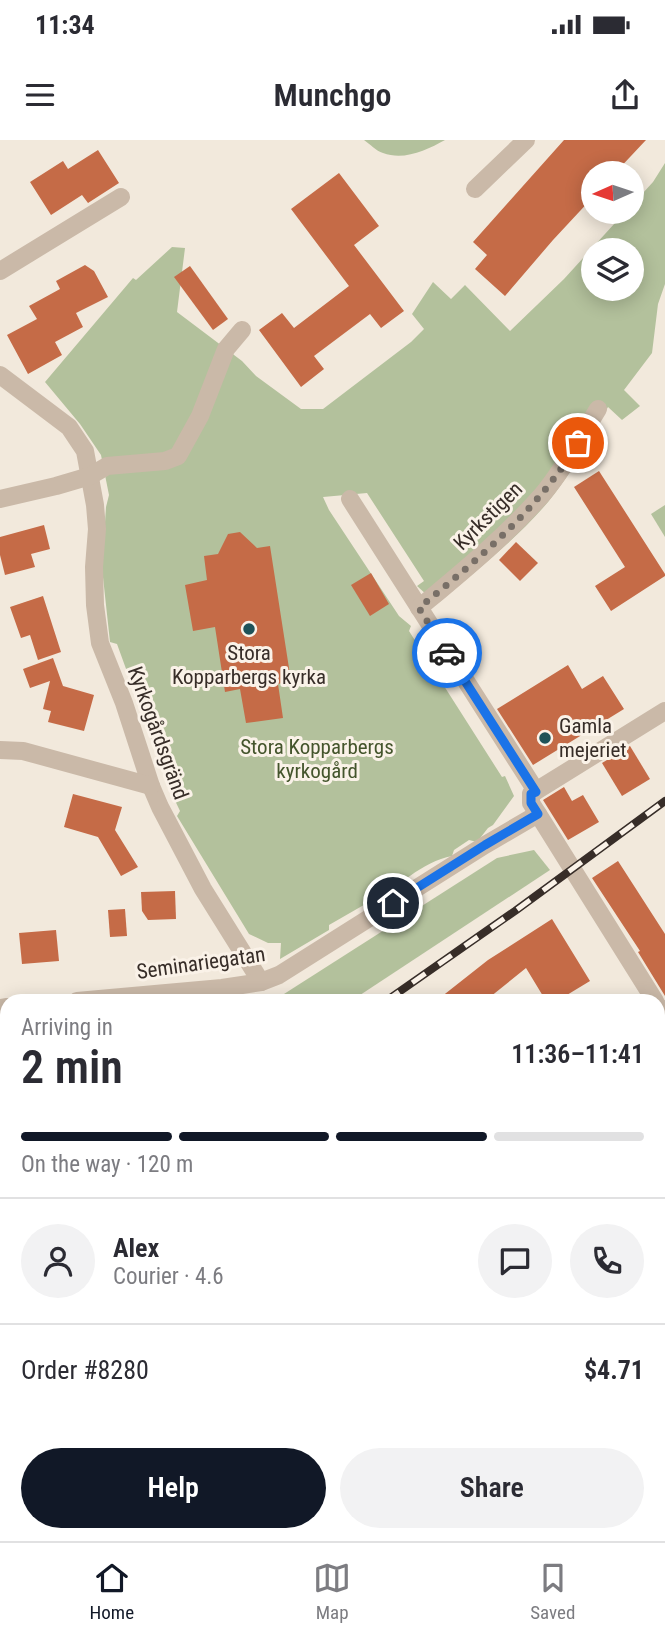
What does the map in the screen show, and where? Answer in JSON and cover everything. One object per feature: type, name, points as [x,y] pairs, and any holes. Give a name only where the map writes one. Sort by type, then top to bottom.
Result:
[{"type":"street","points":[[475,189],[526,140]]},
{"type":"street","points":[[0,271],[121,197]]},
{"type":"street","points":[[0,499],[90,477],[107,466],[165,461],[178,456],[200,416],[226,349],[242,330]]},
{"type":"street","name":"Kyrkogårdsgränd","points":[[0,375],[69,427],[85,452],[97,529],[94,567],[100,643],[124,703],[151,786],[174,836],[203,889],[261,982]]},
{"type":"street","name":"Kyrkstigen","points":[[419,608],[485,553],[543,494],[568,460],[598,409]]},
{"type":"street","points":[[349,499],[536,792]]},
{"type":"street","points":[[651,994],[531,803],[531,794],[665,711]]},
{"type":"street","points":[[0,750],[23,751],[151,786]]},
{"type":"street","name":"Seminariegatan","points":[[155,994],[222,988],[261,982],[279,975],[538,814]]},
{"type":"green space","points":[[364,140],[445,140],[423,151],[399,156],[380,152]]},
{"type":"green space","name":"Stora Kopparbergs kyrkogård","points":[[665,163],[665,284],[658,304],[652,353],[624,390],[640,406],[622,420],[608,407],[565,479],[523,529],[437,604],[417,586],[424,581],[367,493],[323,497],[399,616],[411,626],[409,631],[502,777],[505,776],[514,796],[477,842],[469,840],[454,850],[452,856],[420,869],[374,905],[369,902],[329,925],[329,930],[280,959],[281,943],[268,943],[249,934],[177,816],[180,811],[117,644],[110,642],[102,568],[109,495],[101,455],[80,424],[45,382],[133,278],[136,280],[172,247],[185,248],[177,312],[301,409],[323,409],[411,342],[424,329],[412,314],[433,282],[451,299],[465,285],[510,331],[581,260],[581,301],[644,301],[644,238],[601,238],[614,224],[644,224],[644,192]]},
{"type":"green space","points":[[665,505],[665,537],[651,514]]},
{"type":"green space","points":[[534,850],[550,870],[362,994],[284,994],[497,858]]},
{"type":"building","points":[[564,140],[646,140],[626,161],[581,161],[581,210],[505,296],[475,269],[487,255],[473,242]]},
{"type":"building","points":[[98,150],[119,183],[88,203],[82,195],[51,215],[30,182],[63,161],[68,169]]},
{"type":"building","points":[[339,173],[379,226],[354,245],[404,311],[381,328],[370,314],[314,356],[324,369],[301,387],[259,330],[282,313],[294,328],[349,286],[291,209]]},
{"type":"building","points":[[85,265],[94,271],[108,297],[76,313],[83,327],[55,342],[62,355],[28,374],[7,335],[37,319],[29,306],[60,289],[56,281]]},
{"type":"building","points":[[190,266],[228,319],[213,330],[174,277]]},
{"type":"building","points":[[599,471],[665,574],[611,611],[595,586],[625,567],[574,487]]},
{"type":"building","points":[[44,525],[50,549],[31,554],[35,567],[5,575],[0,555],[0,537]]},
{"type":"building","name":"Stora Kopparbergs kyrka","points":[[240,532],[257,548],[270,546],[291,681],[278,684],[283,718],[246,723],[240,689],[225,692],[215,627],[193,631],[185,585],[207,580],[204,556],[218,554],[228,534]]},
{"type":"building","points":[[516,542],[538,563],[520,581],[499,560]]},
{"type":"building","points":[[371,573],[389,604],[370,616],[351,585]]},
{"type":"building","points":[[43,596],[61,652],[38,660],[30,635],[21,638],[10,607]]},
{"type":"building","points":[[53,658],[63,686],[94,695],[84,731],[48,722],[51,711],[43,709],[50,681],[30,688],[23,669]]},
{"type":"building","name":"Gamla mejeriet","points":[[568,665],[582,689],[603,676],[624,709],[533,765],[497,709]]},
{"type":"building","points":[[630,746],[650,779],[622,796],[602,763]]},
{"type":"building","points":[[564,787],[572,801],[583,795],[599,822],[568,840],[543,800]]},
{"type":"building","points":[[73,794],[122,807],[115,830],[138,867],[121,876],[98,837],[64,827]]},
{"type":"building","points":[[618,861],[665,934],[665,994],[638,952],[640,951],[592,878]]},
{"type":"building","points":[[175,891],[176,919],[148,920],[142,911],[141,892]]},
{"type":"building","points":[[125,909],[127,936],[110,937],[108,910]]},
{"type":"building","points":[[552,919],[590,981],[569,994],[542,994],[526,968],[494,994],[445,994],[488,960]]},
{"type":"building","points":[[56,930],[59,961],[22,964],[19,933]]},
{"type":"railway","points":[[396,994],[665,801]]},
{"type":"way so far","points":[[447,653],[419,608],[501,538],[543,494],[578,443]]},
{"type":"place","name":"Stora Kopparbergs kyrka","points":[[249,629]]},
{"type":"place","name":"Gamla mejeriet","points":[[545,738]]},
{"type":"route","points":[[393,903],[538,814],[531,803],[531,794],[536,792],[447,653]]}]
